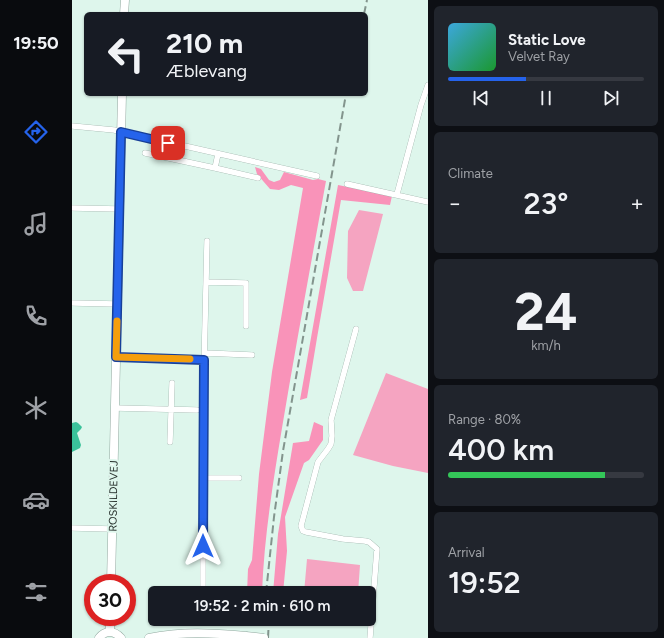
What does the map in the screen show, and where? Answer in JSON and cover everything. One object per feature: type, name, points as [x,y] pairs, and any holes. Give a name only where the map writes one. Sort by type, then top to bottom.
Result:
[{"type":"street","points":[[124,12],[125,0]]},
{"type":"street","points":[[397,194],[421,105],[428,85]]},
{"type":"street","name":"ROSKILDEVEJ","points":[[111,574],[122,96]]},
{"type":"street","points":[[421,105],[428,106]]},
{"type":"street","points":[[72,126],[114,130],[317,176]]},
{"type":"street","points":[[145,153],[258,178]]},
{"type":"street","points":[[215,168],[218,154]]},
{"type":"street","points":[[347,184],[428,202]]},
{"type":"street","points":[[72,208],[119,209]]},
{"type":"street","points":[[203,586],[203,478],[200,410],[205,356],[206,241]]},
{"type":"street","points":[[206,282],[246,283],[246,326]]},
{"type":"street","points":[[72,303],[117,304]]},
{"type":"street","points":[[356,330],[331,420],[331,444],[318,462],[301,526],[303,531],[309,533],[348,540],[365,541],[377,549],[370,638]]},
{"type":"street","points":[[116,357],[252,355]]},
{"type":"street","points":[[170,442],[172,383]]},
{"type":"street","points":[[115,408],[200,410]]},
{"type":"street","points":[[203,478],[239,478]]},
{"type":"street","points":[[72,528],[112,529]]},
{"type":"street","points":[[110,626],[110,632]]},
{"type":"street","points":[[99,638],[105,632],[117,634],[121,638]]},
{"type":"street","points":[[149,638],[186,633],[264,638]]},
{"type":"shaded area","points":[[255,167],[261,169],[269,180],[274,182],[280,180],[284,172],[313,180],[318,179],[326,181],[275,469],[269,510],[262,586],[247,586],[248,569],[252,560],[259,474],[272,372],[303,188],[291,185],[279,190],[270,189],[257,174]]},
{"type":"shaded area","points":[[338,185],[392,196],[390,205],[341,200],[307,398],[300,400]]},
{"type":"shaded area","points":[[359,210],[383,214],[363,291],[353,291],[347,278],[348,231]]},
{"type":"shaded area","points":[[386,373],[428,389],[428,473],[393,466],[353,455]]},
{"type":"shaded area","points":[[76,422],[82,427],[77,433],[81,445],[80,448],[72,452],[72,423]]},
{"type":"shaded area","points":[[314,422],[323,426],[323,440],[309,460],[304,463],[285,517],[287,551],[284,586],[274,586],[278,534],[293,443],[309,441]]},
{"type":"shaded area","points":[[307,559],[360,565],[358,586],[305,586]]},
{"type":"railway","points":[[364,12],[367,0]]},
{"type":"railway","points":[[267,586],[283,451],[346,96]]},
{"type":"railway","points":[[268,638],[269,626]]},
{"type":"slow traffic","points":[[117,321],[116,357],[190,359]]},
{"type":"route","points":[[168,143],[121,132],[116,357],[204,360],[203,546]]}]
